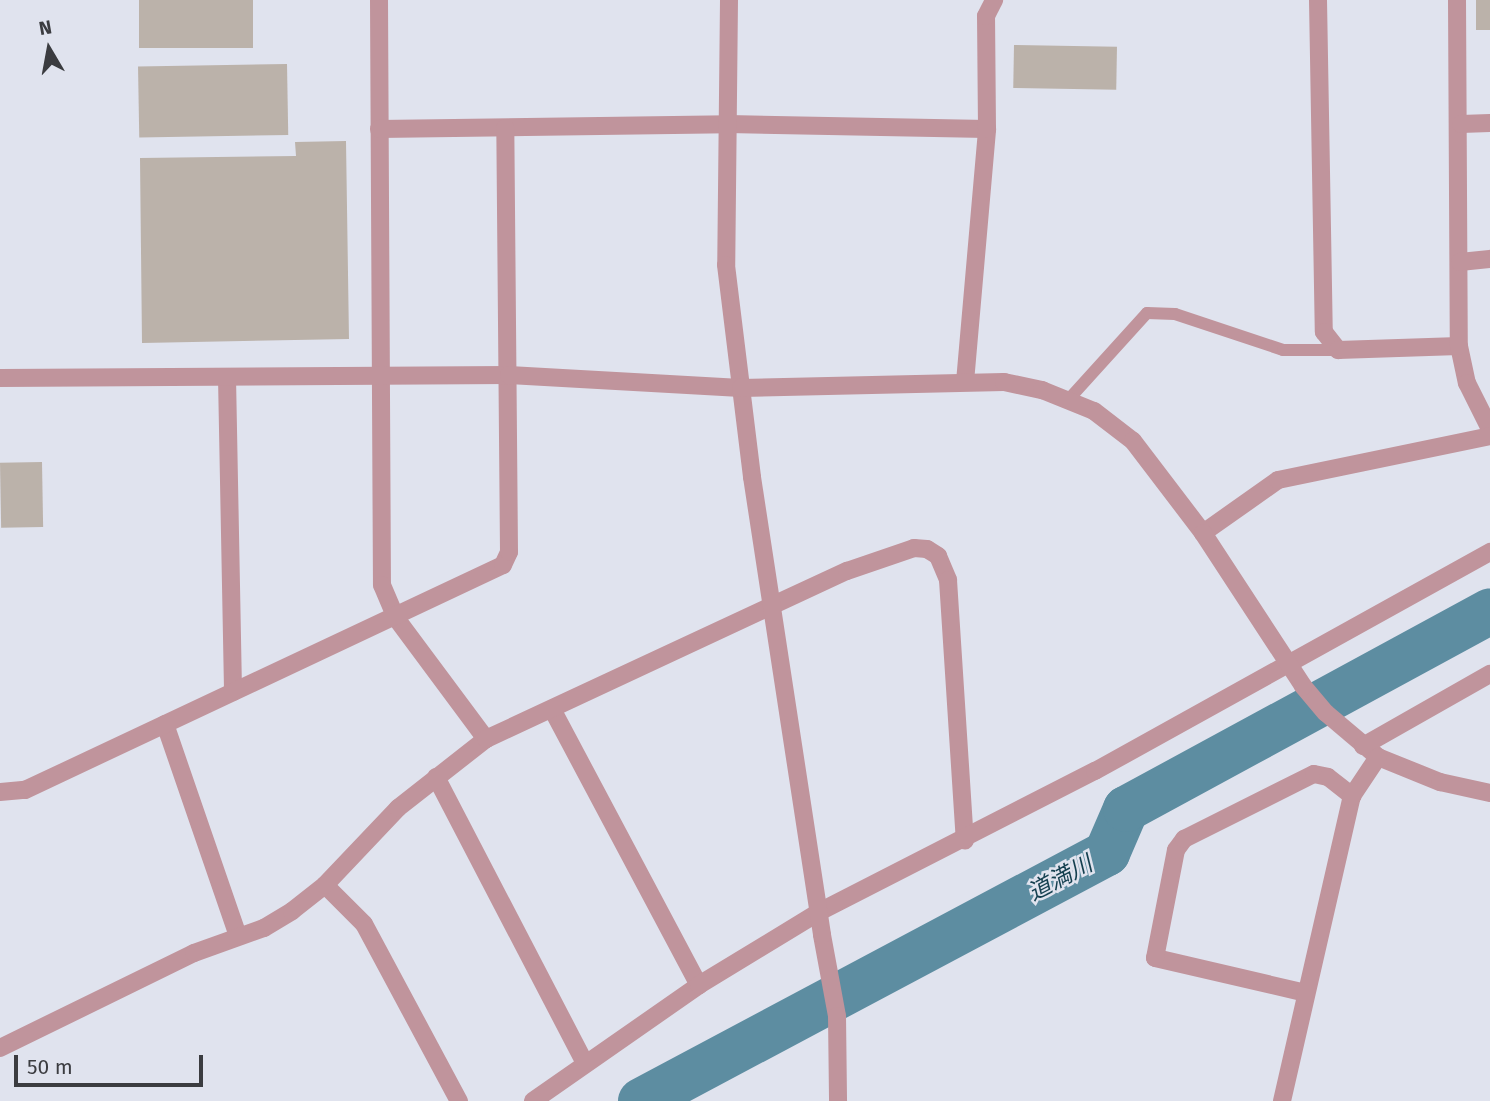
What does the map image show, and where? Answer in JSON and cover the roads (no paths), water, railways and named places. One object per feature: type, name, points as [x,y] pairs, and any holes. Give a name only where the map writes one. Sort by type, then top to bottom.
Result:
[{"type":"street","points":[[379,0],[382,585],[396,618],[486,739]]},
{"type":"street","points":[[729,0],[726,265],[772,606],[836,1016],[838,1101]]},
{"type":"street","points":[[965,382],[987,129],[986,16],[995,0]]},
{"type":"street","points":[[1318,0],[1324,332],[1338,350],[1459,346]]},
{"type":"street","points":[[1457,0],[1461,124],[1459,346],[1467,383],[1490,429]]},
{"type":"street","points":[[1461,124],[1490,123]]},
{"type":"street","points":[[379,128],[728,124],[987,129]]},
{"type":"street","points":[[0,792],[26,790],[396,618],[503,565],[509,552],[505,128]]},
{"type":"street","points":[[1460,262],[1490,259]]},
{"type":"street","points":[[0,378],[509,375],[741,387],[1004,382],[1069,398],[1094,411],[1133,441],[1203,533],[1303,687],[1359,742],[1378,757],[1440,782],[1490,793]]},
{"type":"street","points":[[227,377],[233,692]]},
{"type":"street","points":[[1203,533],[1278,480],[1490,436]]},
{"type":"street","points":[[0,1048],[239,936],[264,928],[325,886],[398,808],[486,739],[878,558],[914,548],[928,549],[938,556],[948,580],[965,840]]},
{"type":"street","points":[[533,1101],[584,1061],[699,985],[819,912],[965,840],[1490,552]]},
{"type":"street","points":[[1359,742],[1490,674]]},
{"type":"street","points":[[552,709],[699,985]]},
{"type":"street","points":[[165,724],[239,936]]},
{"type":"street","points":[[1282,1101],[1352,796],[1378,757]]},
{"type":"street","points":[[1306,993],[1154,958],[1176,850],[1184,839],[1314,774],[1328,777],[1352,796]]},
{"type":"street","points":[[436,777],[584,1061]]},
{"type":"street","points":[[325,886],[364,924],[459,1101]]},
{"type":"lane","points":[[1069,398],[1147,313],[1175,314],[1283,350],[1338,350]]},
{"type":"waterway","name":"道満川","points":[[641,1101],[1107,853],[1126,809],[1490,611]]}]
